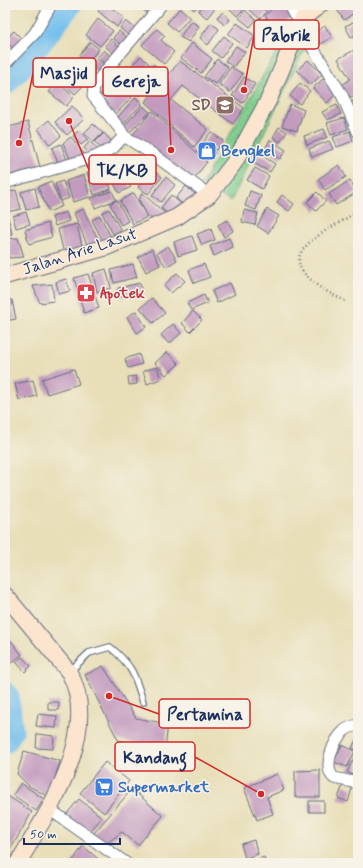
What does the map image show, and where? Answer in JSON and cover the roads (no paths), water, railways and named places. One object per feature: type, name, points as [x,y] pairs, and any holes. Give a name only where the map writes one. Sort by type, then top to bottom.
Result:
[{"type":"main road","name":"Jalan Arie Lasut","points":[[5,276],[108,247],[177,217],[209,195],[234,163],[269,99],[303,18],[320,5]]},
{"type":"main road","points":[[5,595],[69,672],[80,702],[75,746],[50,809],[18,863]]},
{"type":"street","points":[[5,64],[35,33],[51,5]]},
{"type":"street","points":[[161,5],[98,80],[94,88],[93,96],[124,136],[154,155],[209,195]]},
{"type":"street","points":[[289,5],[294,15],[303,18],[311,45],[342,95],[358,132]]},
{"type":"street","points":[[5,183],[95,157],[113,148],[124,136]]},
{"type":"street","points":[[358,725],[345,730],[337,738],[330,762],[331,775],[334,778],[358,783]]},
{"type":"street","points":[[50,809],[126,863]]},
{"type":"lane","points":[[69,672],[89,653],[110,647],[125,660],[136,678],[143,702]]},
{"type":"waterway","points":[[5,84],[25,63],[70,5]]},
{"type":"waterway","points":[[5,693],[8,697],[12,731],[5,742]]},
{"type":"place","name":"Pabrik","points":[[244,90]]},
{"type":"place","name":"SD","points":[[225,105]]},
{"type":"place","name":"TK/KB","points":[[69,121]]},
{"type":"place","name":"Masjid","points":[[19,143]]},
{"type":"place","name":"Gereja","points":[[171,150]]},
{"type":"place","name":"Bengkel","points":[[207,151]]},
{"type":"place","name":"Apotek","points":[[86,293]]},
{"type":"place","name":"Pertamina","points":[[109,696]]},
{"type":"place","name":"Supermarket","points":[[104,787]]},
{"type":"place","name":"Kandang","points":[[261,794]]}]
